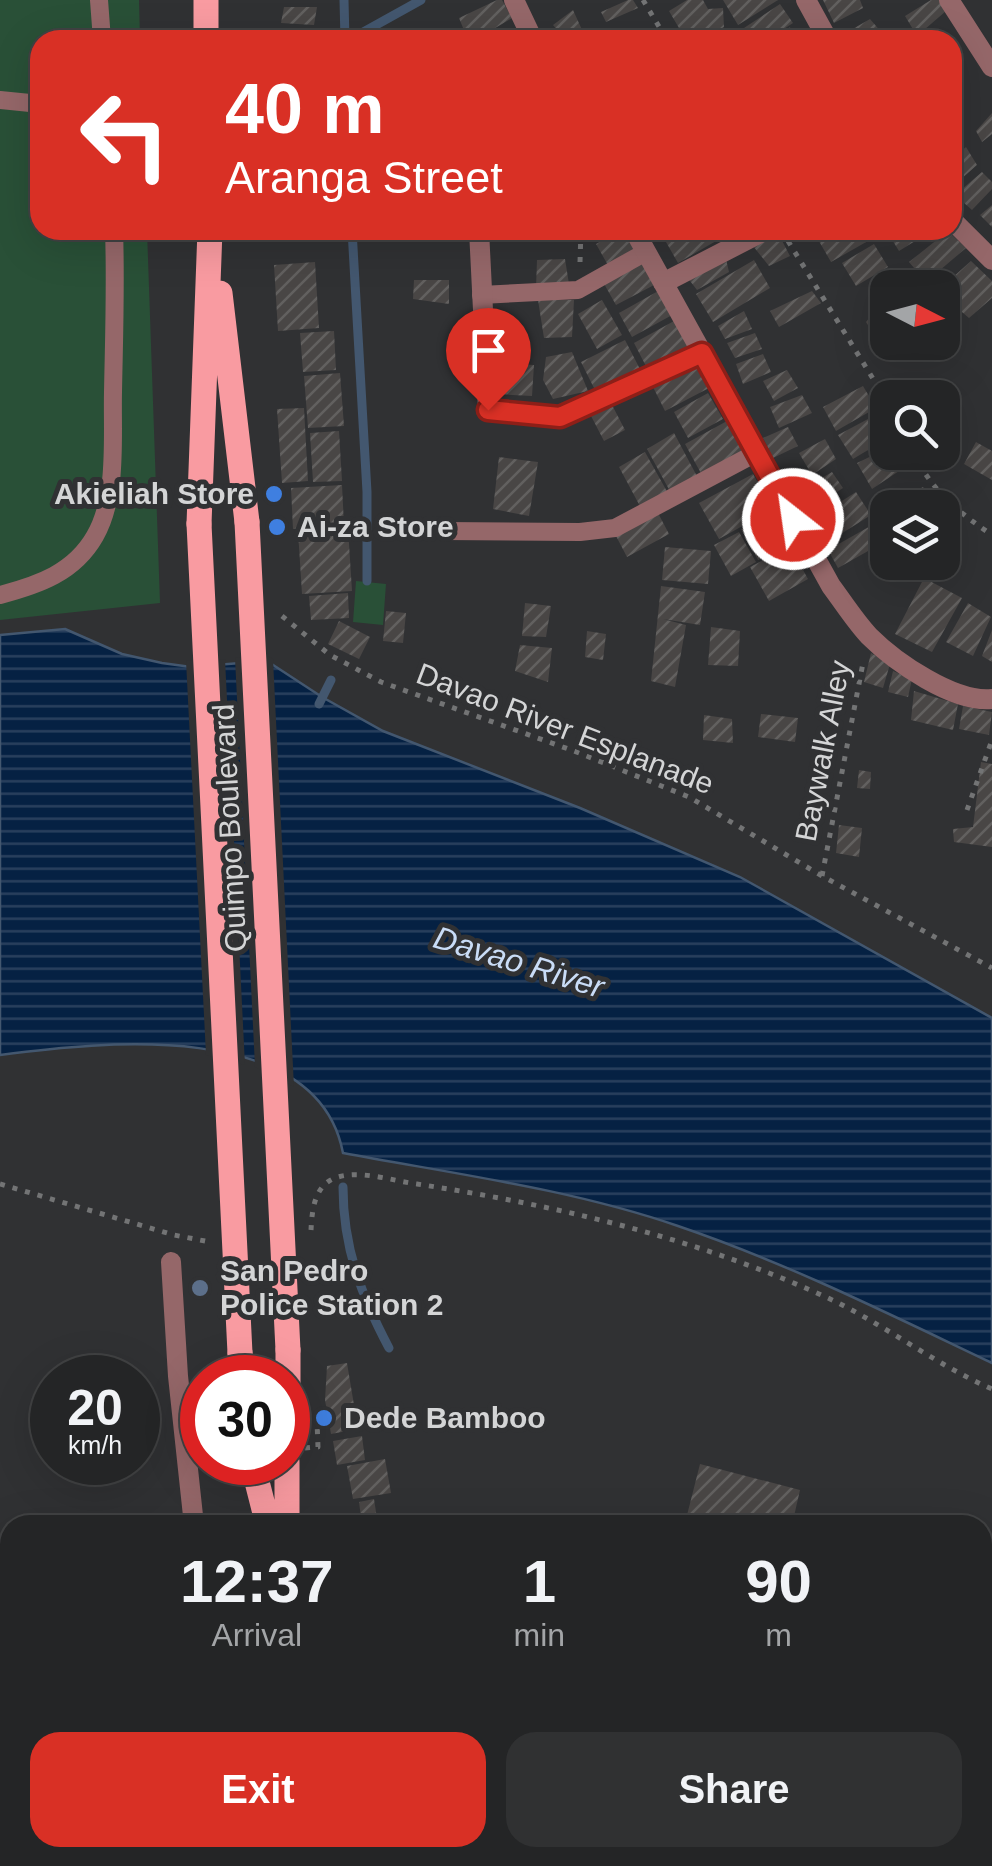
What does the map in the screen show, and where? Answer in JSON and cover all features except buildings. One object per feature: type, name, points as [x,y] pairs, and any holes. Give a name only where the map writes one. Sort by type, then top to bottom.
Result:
[{"type":"main road","points":[[206,0],[206,30]]},
{"type":"main road","name":"Quimpo Boulevard","points":[[211,240],[199,524],[241,1355]]},
{"type":"main road","name":"Quimpo Boulevard","points":[[212,240],[247,522],[288,1355]]},
{"type":"main road","points":[[258,1485],[265,1515]]},
{"type":"main road","points":[[287,1485],[287,1515]]},
{"type":"street","points":[[514,0],[528,30]]},
{"type":"street","points":[[806,0],[822,30]]},
{"type":"street","points":[[949,0],[992,67]]},
{"type":"street","points":[[962,230],[992,260]]},
{"type":"street","points":[[479,240],[488,410],[560,417],[702,353]]},
{"type":"street","points":[[639,240],[831,586],[868,635],[946,690],[990,699]]},
{"type":"street","points":[[663,282],[746,240]]},
{"type":"street","points":[[171,1262],[193,1515]]},
{"type":"lane","points":[[98,0],[101,30]]},
{"type":"lane","points":[[0,100],[30,103]]},
{"type":"lane","points":[[0,595],[47,582],[79,559],[97,534],[106,506],[111,466],[114,240]]},
{"type":"lane","points":[[482,295],[578,290],[646,252]]},
{"type":"lane","points":[[443,531],[580,532],[615,528],[756,453]]},
{"type":"path","points":[[643,0],[661,30]]},
{"type":"path","points":[[787,240],[874,380]]},
{"type":"path","points":[[922,470],[942,497],[992,535]]},
{"type":"path","name":"Davao River Esplanade","points":[[282,616],[352,669],[674,790],[992,968]]},
{"type":"path","name":"Baywalk Alley","points":[[822,876],[868,635]]},
{"type":"path","points":[[967,810],[992,740]]},
{"type":"path","points":[[311,1246],[316,1198],[329,1181],[339,1176],[364,1176],[502,1198],[618,1225],[767,1272],[836,1302],[992,1388]]},
{"type":"path","points":[[0,1184],[174,1236]]},
{"type":"green space","points":[[0,0],[139,0],[140,30],[30,30],[30,240],[147,240],[160,603],[0,620]]},
{"type":"green space","points":[[356,581],[386,584],[383,625],[353,622]]},
{"type":"water","name":"Davao River","points":[[65,629],[122,654],[162,663],[191,667],[267,661],[383,731],[580,808],[740,877],[992,1018],[992,1363],[798,1273],[678,1226],[555,1192],[343,1153],[325,1109],[292,1078],[249,1059],[199,1048],[145,1044],[0,1055],[0,635]]},
{"type":"pier","points":[[235,658],[273,659],[294,1087],[255,1067]]},
{"type":"pier","points":[[225,659],[245,1065],[206,1055],[186,661]]},
{"type":"waterway","points":[[344,0],[345,30]]},
{"type":"waterway","points":[[367,30],[421,0]]},
{"type":"waterway","points":[[353,240],[367,492],[367,581]]},
{"type":"waterway","points":[[319,704],[331,680]]},
{"type":"waterway","points":[[343,1187],[346,1230],[356,1270],[389,1348]]},
{"type":"place","name":"Akieliah Store","points":[[274,494]]},
{"type":"place","name":"Ai-za Store","points":[[277,527]]},
{"type":"place","name":"San Pedro Police Station 2","points":[[200,1288]]},
{"type":"place","name":"Dede Bamboo","points":[[324,1418]]},
{"type":"route","points":[[488,410],[547,418],[573,414],[702,353],[793,519]]}]
